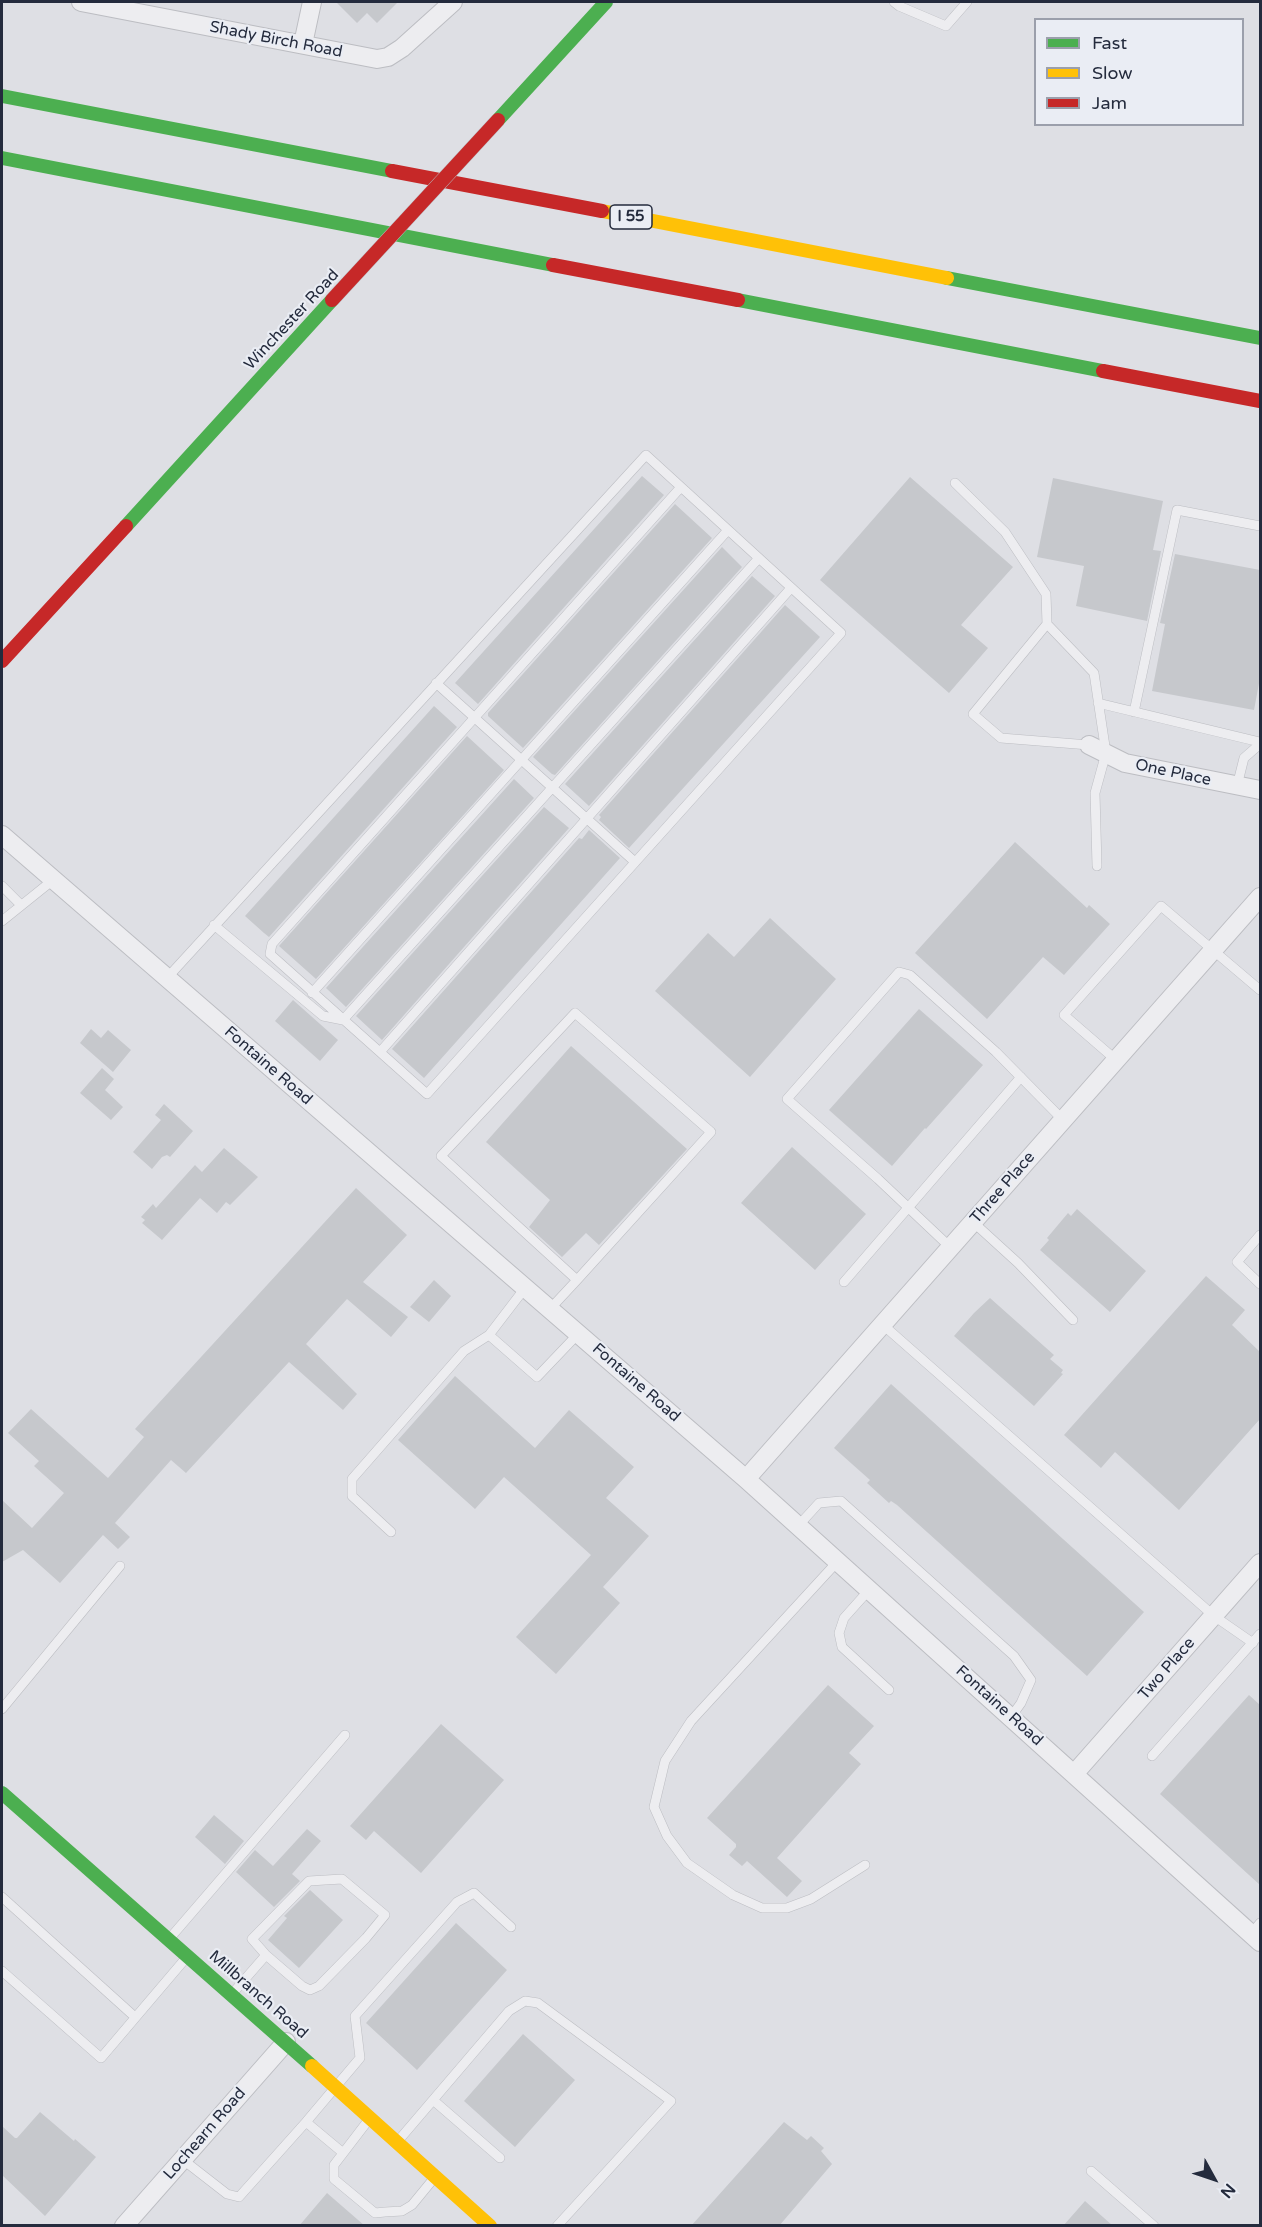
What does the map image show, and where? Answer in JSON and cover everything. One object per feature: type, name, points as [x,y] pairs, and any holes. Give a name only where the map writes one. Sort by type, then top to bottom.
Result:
[{"type":"main road","name":"Winchester Road","points":[[2,661],[606,2]]},
{"type":"main road","name":"I 55","points":[[2,96],[1260,338]]},
{"type":"main road","points":[[2,158],[1260,401]]},
{"type":"main road","name":"Millbranch Road","points":[[2,1793],[336,2086],[490,2226]]},
{"type":"street","name":"Shady Birch Road","points":[[81,2],[368,58],[388,57],[415,38],[453,2]]},
{"type":"street","points":[[303,44],[312,2]]},
{"type":"street","name":"One Place","points":[[1089,745],[1125,763],[1260,790]]},
{"type":"street","name":"Fontaine Road","points":[[2,835],[746,1479],[1074,1774],[1257,1933]]},
{"type":"street","name":"Three Place","points":[[746,1479],[1260,897]]},
{"type":"street","name":"Two Place","points":[[1074,1774],[1260,1563]]},
{"type":"street","name":"Lochearn Road","points":[[124,2226],[286,2042]]},
{"type":"lane","points":[[894,2],[946,26],[967,2]]},
{"type":"lane","points":[[167,978],[646,455],[841,633],[427,1094],[270,954],[272,944],[681,487]]},
{"type":"lane","points":[[955,483],[1005,532],[1046,594],[1047,624],[973,714],[1000,738],[1089,745]]},
{"type":"lane","points":[[1134,712],[1177,510],[1260,526]]},
{"type":"lane","points":[[312,993],[728,530]]},
{"type":"lane","points":[[343,1020],[759,558]]},
{"type":"lane","points":[[380,1052],[791,588]]},
{"type":"lane","points":[[1047,624],[1094,673],[1106,753],[1095,793],[1098,866]]},
{"type":"lane","points":[[436,683],[635,862]]},
{"type":"lane","points":[[1098,703],[1260,743]]},
{"type":"lane","points":[[1237,786],[1244,758],[1260,743]]},
{"type":"lane","points":[[2,921],[53,880]]},
{"type":"lane","points":[[2,886],[21,905]]},
{"type":"lane","points":[[1116,1060],[1064,1016],[1161,906],[1260,990]]},
{"type":"lane","points":[[214,925],[323,1016],[343,1020]]},
{"type":"lane","points":[[950,1247],[787,1098],[899,972],[910,975],[996,1052],[1063,1120]]},
{"type":"lane","points":[[550,1310],[578,1280],[711,1131],[575,1013],[441,1156],[578,1280]]},
{"type":"lane","points":[[844,1282],[1021,1077]]},
{"type":"lane","points":[[973,1222],[1018,1263],[1073,1320]]},
{"type":"lane","points":[[1260,1235],[1237,1262],[1260,1284]]},
{"type":"lane","points":[[391,1532],[352,1496],[352,1479],[464,1351],[489,1335],[525,1288]]},
{"type":"lane","points":[[882,1324],[1214,1616],[1253,1643]]},
{"type":"lane","points":[[489,1335],[537,1377],[578,1334]]},
{"type":"lane","points":[[798,1526],[819,1503],[841,1501],[1014,1656],[1031,1680],[1021,1703],[1011,1717]]},
{"type":"lane","points":[[838,1561],[691,1721],[665,1761],[654,1807],[667,1836],[687,1863],[733,1895],[762,1908],[787,1908],[812,1899],[866,1865]]},
{"type":"lane","points":[[2,1709],[120,1566]]},
{"type":"lane","points":[[869,1590],[844,1618],[839,1633],[842,1647],[889,1690]]},
{"type":"lane","points":[[1152,1756],[1260,1634]]},
{"type":"lane","points":[[169,1939],[345,1735]]},
{"type":"lane","points":[[342,1878],[385,1915],[319,1986],[310,1990],[302,1986],[266,1955],[252,1939],[309,1881],[342,1878]]},
{"type":"lane","points":[[182,2160],[227,2194],[239,2197],[360,2058],[355,2016],[457,1902],[474,1893],[512,1927]]},
{"type":"lane","points":[[2,1897],[135,2017]]},
{"type":"lane","points":[[232,1994],[266,1955]]},
{"type":"lane","points":[[2,1971],[101,2058],[188,1956]]},
{"type":"lane","points":[[398,2142],[509,2011],[525,2001],[538,2003],[671,2101],[558,2226]]},
{"type":"lane","points":[[433,2100],[500,2158]]},
{"type":"lane","points":[[371,2118],[334,2165],[334,2179],[375,2212],[402,2211],[412,2205],[435,2177]]},
{"type":"lane","points":[[306,2122],[342,2152]]},
{"type":"lane","points":[[1091,2171],[1154,2226]]},
{"type":"building","points":[[336,2],[398,2],[377,23],[367,13],[357,23]]},
{"type":"building","points":[[642,476],[664,495],[478,704],[455,683]]},
{"type":"building","points":[[910,477],[1013,567],[961,625],[988,648],[949,693],[820,580]]},
{"type":"building","points":[[1053,478],[1163,501],[1153,550],[1161,551],[1147,621],[1076,606],[1084,566],[1037,557]]},
{"type":"building","points":[[675,504],[712,538],[523,748],[488,716],[488,713]]},
{"type":"building","points":[[722,547],[742,567],[555,775],[552,774],[533,757]]},
{"type":"building","points":[[1175,554],[1260,570],[1260,678],[1254,710],[1152,691],[1165,624],[1160,623]]},
{"type":"building","points":[[752,576],[775,596],[589,806],[565,784]]},
{"type":"building","points":[[785,605],[820,637],[629,848],[599,820],[601,817],[599,815]]},
{"type":"building","points":[[434,706],[457,727],[269,937],[245,916]]},
{"type":"building","points":[[467,736],[504,770],[316,979],[279,946]]},
{"type":"building","points":[[514,779],[534,798],[346,1007],[326,988]]},
{"type":"building","points":[[544,807],[569,828],[382,1040],[356,1016]]},
{"type":"building","points":[[589,830],[620,858],[424,1078],[392,1049],[579,838],[582,839]]},
{"type":"building","points":[[1015,842],[1087,908],[1089,905],[1110,924],[1064,975],[1043,957],[987,1019],[915,953]]},
{"type":"building","points":[[770,918],[836,979],[750,1077],[655,991],[708,933],[734,957]]},
{"type":"building","points":[[293,1000],[338,1040],[320,1061],[275,1021]]},
{"type":"building","points":[[919,1009],[983,1065],[892,1166],[829,1110]]},
{"type":"building","points":[[91,1029],[101,1038],[108,1030],[131,1050],[113,1072],[80,1043]]},
{"type":"building","points":[[571,1046],[687,1149],[599,1245],[586,1233],[562,1257],[529,1227],[550,1200],[486,1142]]},
{"type":"building","points":[[102,1068],[114,1079],[105,1090],[123,1107],[111,1120],[80,1093]]},
{"type":"building","points":[[164,1104],[193,1131],[170,1157],[167,1155],[162,1157],[152,1169],[133,1152],[161,1120],[155,1115]]},
{"type":"building","points":[[792,1147],[866,1214],[815,1270],[741,1203]]},
{"type":"building","points":[[224,1148],[258,1177],[230,1205],[226,1202],[217,1213],[200,1198],[162,1240],[142,1223],[145,1220],[141,1217],[153,1204],[156,1208],[195,1165],[202,1172]]},
{"type":"building","points":[[356,1188],[407,1235],[363,1282],[408,1317],[391,1337],[347,1299],[306,1344],[357,1394],[343,1410],[289,1362],[186,1473],[171,1460],[115,1523],[130,1537],[118,1549],[103,1535],[60,1583],[23,1550],[2,1562],[2,1500],[32,1528],[64,1493],[34,1466],[39,1461],[8,1433],[31,1409],[108,1478],[144,1437],[135,1429]]},
{"type":"building","points":[[1077,1209],[1146,1271],[1110,1312],[1040,1250],[1068,1213],[1071,1216]]},
{"type":"building","points":[[1206,1276],[1245,1310],[1232,1325],[1260,1352],[1260,1419],[1179,1510],[1115,1452],[1101,1468],[1064,1435]]},
{"type":"building","points":[[434,1280],[451,1296],[429,1322],[410,1307]]},
{"type":"building","points":[[990,1298],[1054,1355],[1050,1359],[1063,1370],[1061,1373],[1063,1374],[1034,1406],[954,1336]]},
{"type":"building","points":[[455,1376],[535,1448],[569,1410],[634,1467],[606,1498],[649,1536],[603,1587],[620,1603],[556,1674],[516,1637],[591,1555],[504,1477],[475,1509],[398,1440]]},
{"type":"building","points":[[891,1384],[1144,1612],[1087,1676],[897,1505],[891,1501],[889,1503],[867,1483],[870,1480],[834,1448]]},
{"type":"building","points":[[828,1685],[874,1726],[849,1753],[861,1764],[777,1858],[802,1881],[787,1897],[747,1861],[742,1866],[729,1855],[736,1844],[707,1818]]},
{"type":"building","points":[[1249,1695],[1260,1705],[1260,1885],[1160,1794]]},
{"type":"building","points":[[441,1724],[504,1780],[421,1873],[374,1831],[366,1840],[350,1826]]},
{"type":"building","points":[[214,1815],[244,1841],[225,1864],[195,1837]]},
{"type":"building","points":[[307,1829],[321,1841],[292,1874],[300,1881],[274,1907],[236,1872],[255,1850],[273,1866]]},
{"type":"building","points":[[310,1890],[343,1920],[299,1968],[268,1940],[287,1918],[284,1916]]},
{"type":"building","points":[[456,1923],[507,1970],[417,2070],[366,2023]]},
{"type":"building","points":[[523,2034],[575,2080],[515,2147],[464,2101]]},
{"type":"building","points":[[40,2112],[96,2157],[45,2216],[2,2175],[2,2126],[17,2138]]},
{"type":"building","points":[[784,2122],[807,2140],[811,2136],[824,2148],[821,2151],[832,2164],[779,2226],[691,2226]]},
{"type":"building","points":[[327,2193],[365,2226],[299,2226]]},
{"type":"building","points":[[1085,2201],[1113,2226],[1063,2226]]},
{"type":"traffic: fast","points":[[498,120],[606,2]]},
{"type":"traffic: fast","points":[[2,96],[392,171]]},
{"type":"traffic: fast","points":[[2,158],[553,265]]},
{"type":"traffic: fast","points":[[947,278],[1260,338]]},
{"type":"traffic: fast","points":[[126,526],[332,300]]},
{"type":"traffic: fast","points":[[738,300],[1103,371]]},
{"type":"traffic: fast","points":[[2,1793],[312,2066]]},
{"type":"traffic: slow","points":[[602,211],[947,278]]},
{"type":"traffic: slow","points":[[312,2066],[490,2226]]},
{"type":"traffic: jam","points":[[332,300],[498,120]]},
{"type":"traffic: jam","points":[[392,171],[602,211]]},
{"type":"traffic: jam","points":[[553,265],[738,300]]},
{"type":"traffic: jam","points":[[1103,371],[1260,401]]},
{"type":"traffic: jam","points":[[2,661],[126,526]]}]
